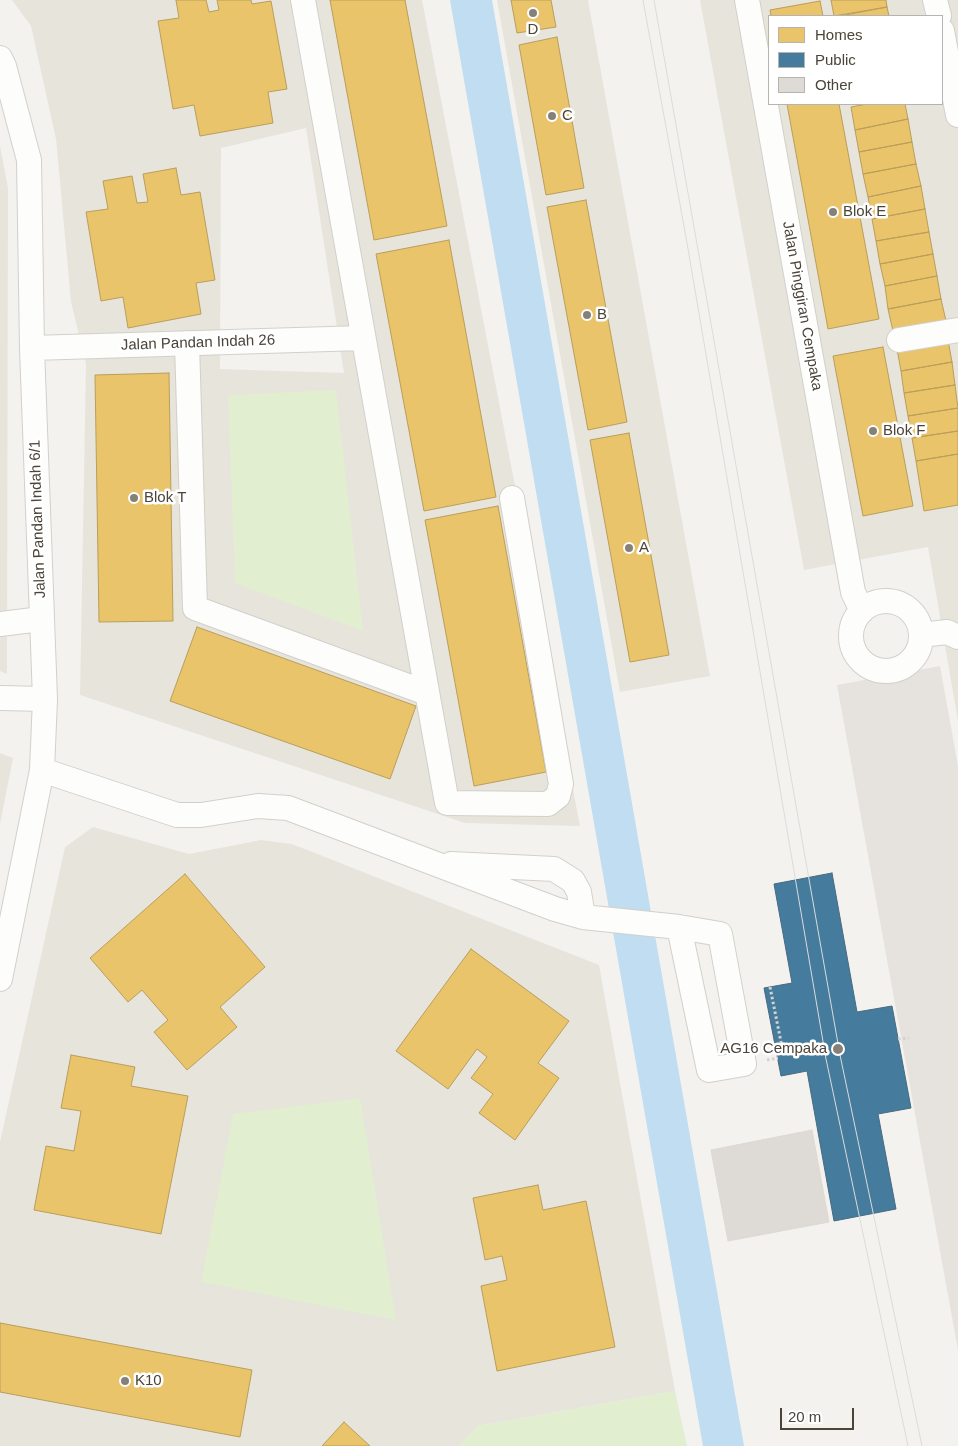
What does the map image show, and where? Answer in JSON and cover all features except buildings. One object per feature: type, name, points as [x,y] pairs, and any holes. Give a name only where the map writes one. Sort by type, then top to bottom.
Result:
[{"type":"street","points":[[303,0],[447,803],[548,804],[558,796],[561,784],[512,498]]},
{"type":"street","name":"Jalan Pinggiran Cempaka","points":[[747,0],[853,592],[862,610]]},
{"type":"street","points":[[936,0],[939,15]]},
{"type":"street","points":[[943,36],[957,102]]},
{"type":"street","name":"Jalan Pandan Indah 6/1","points":[[0,58],[4,66],[29,160],[32,348],[45,699],[42,770],[0,980]]},
{"type":"street","points":[[899,340],[958,330]]},
{"type":"street","name":"Jalan Pandan Indah 26","points":[[32,348],[363,338]]},
{"type":"street","points":[[187,343],[195,608],[427,693]]},
{"type":"street","points":[[883,601],[895,602],[906,606],[917,619],[921,635],[920,646],[907,664],[897,669],[874,669],[857,655],[852,644],[855,620],[862,610],[871,604],[883,601]]},
{"type":"street","points":[[0,624],[41,620]]},
{"type":"street","points":[[921,635],[947,632],[958,637]]},
{"type":"street","points":[[0,698],[45,699]]},
{"type":"street","points":[[42,770],[177,815],[201,816],[258,806],[288,808],[441,866],[591,918],[672,926],[720,934],[744,1064],[709,1070],[672,926]]},
{"type":"street","points":[[441,866],[457,862],[554,870],[573,881],[591,918]]},
{"type":"path","points":[[770,987],[783,1052],[807,1047]]},
{"type":"path","points":[[898,1039],[909,1038]]},
{"type":"shaded area","points":[[12,0],[422,0],[580,826],[465,823],[80,695],[86,364],[71,302],[56,139],[31,26]],"holes":[[[306,128],[344,373],[220,369],[221,148]]]},
{"type":"shaded area","points":[[497,0],[588,0],[710,676],[620,692]]},
{"type":"shaded area","points":[[700,0],[958,0],[958,721],[928,547],[804,570]]},
{"type":"shaded area","points":[[0,146],[8,188],[7,674],[0,671]]},
{"type":"shaded area","points":[[940,666],[958,766],[958,1350],[837,685]]},
{"type":"shaded area","points":[[0,753],[13,758],[0,824]]},
{"type":"shaded area","points":[[93,827],[189,854],[261,840],[292,844],[599,965],[675,1391],[478,1426],[459,1446],[0,1446],[0,1142],[65,847]]},
{"type":"green space","points":[[336,390],[363,631],[235,583],[228,395]]},
{"type":"green space","points":[[360,1098],[396,1320],[201,1282],[233,1114]]},
{"type":"green space","points":[[675,1391],[687,1446],[459,1446],[478,1426]]},
{"type":"water","points":[[450,0],[492,0],[744,1446],[703,1446]]},
{"type":"tram line","points":[[643,0],[687,243],[826,1059],[908,1446]]},
{"type":"tram line","points":[[654,0],[840,1055],[922,1446]]},
{"type":"place","name":"D","points":[[533,13]]},
{"type":"place","name":"C","points":[[552,116]]},
{"type":"place","name":"Blok E","points":[[833,212]]},
{"type":"place","name":"B","points":[[587,315]]},
{"type":"place","name":"Blok F","points":[[873,431]]},
{"type":"place","name":"Blok T","points":[[134,498]]},
{"type":"place","name":"A","points":[[629,548]]},
{"type":"place","name":"AG16 Cempaka","points":[[838,1049]]},
{"type":"place","name":"K10","points":[[125,1381]]}]
